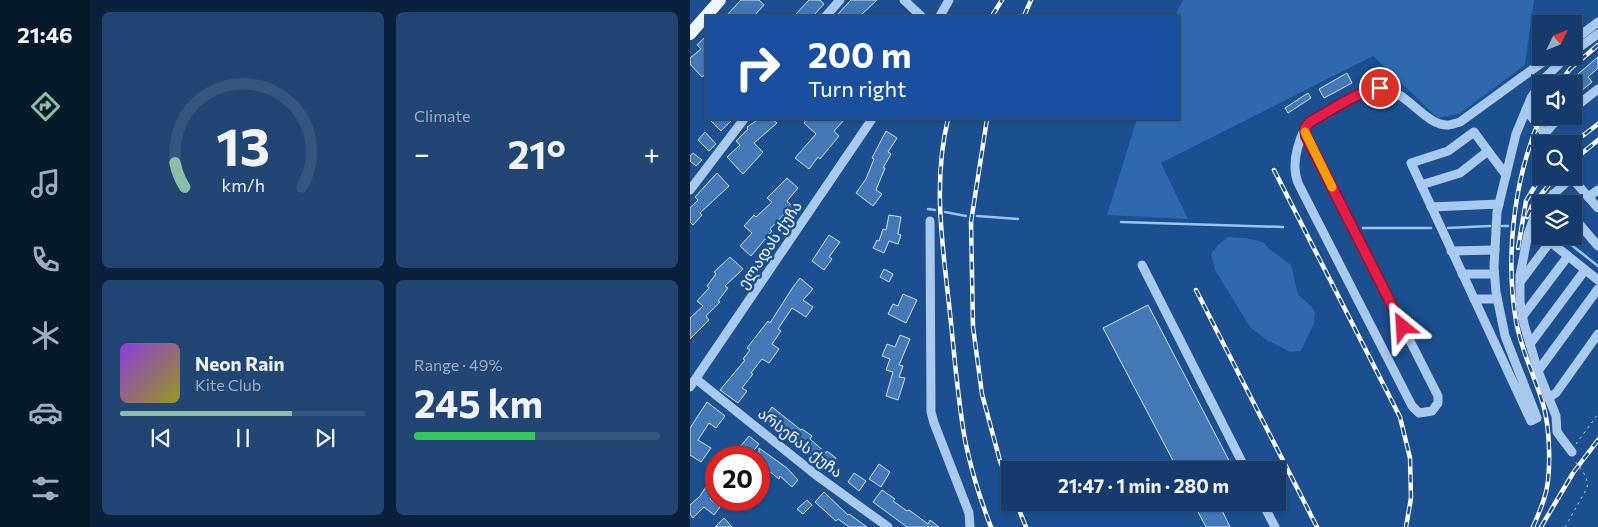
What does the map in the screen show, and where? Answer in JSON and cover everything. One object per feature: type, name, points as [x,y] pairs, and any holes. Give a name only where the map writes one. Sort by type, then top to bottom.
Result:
[{"type":"main road","points":[[706,15],[720,0]]},
{"type":"main road","points":[[691,31],[705,16]]},
{"type":"street","points":[[827,15],[840,0]]},
{"type":"street","points":[[904,0],[920,15]]},
{"type":"street","points":[[940,15],[948,0]]},
{"type":"street","points":[[1582,34],[1598,22]]},
{"type":"street","points":[[1582,45],[1598,34]]},
{"type":"street","points":[[1305,128],[1306,136],[1438,396],[1438,403],[1432,411],[1419,413],[1412,406],[1298,183],[1294,162],[1305,128],[1310,122],[1370,90],[1380,88],[1390,91],[1412,103],[1433,121],[1447,125],[1460,122],[1539,65]]},
{"type":"street","points":[[1506,175],[1474,132],[1448,151],[1411,163],[1531,421],[1537,418],[1505,336],[1497,299],[1494,274],[1495,250],[1499,204],[1516,134],[1531,98],[1542,80],[1558,65]]},
{"type":"street","points":[[1582,102],[1598,89]]},
{"type":"street","points":[[1526,110],[1545,134],[1552,125]]},
{"type":"street","points":[[690,190],[743,120]]},
{"type":"street","name":"ელადას ქუჩა","points":[[690,387],[871,120]]},
{"type":"street","points":[[1421,185],[1460,173],[1488,151]]},
{"type":"street","points":[[1552,194],[1562,185]]},
{"type":"street","points":[[1578,185],[1598,208]]},
{"type":"street","points":[[1588,197],[1598,190]]},
{"type":"street","points":[[1431,207],[1499,204]]},
{"type":"street","points":[[930,221],[931,412],[969,513],[970,527]]},
{"type":"street","points":[[1532,223],[1528,234],[1520,282],[1522,317],[1538,371],[1556,416],[1557,432],[1572,452]]},
{"type":"street","points":[[1582,227],[1598,246]]},
{"type":"street","points":[[1528,234],[1532,235]]},
{"type":"street","points":[[1520,282],[1541,245]]},
{"type":"street","points":[[1554,245],[1598,280]]},
{"type":"street","points":[[1452,251],[1495,250]]},
{"type":"street","points":[[1522,317],[1568,256]]},
{"type":"street","points":[[1142,265],[1241,461]]},
{"type":"street","points":[[1530,344],[1585,270]]},
{"type":"street","points":[[1462,274],[1494,274]]},
{"type":"street","points":[[1538,371],[1598,289]]},
{"type":"street","points":[[1474,299],[1497,299]]},
{"type":"street","points":[[1548,398],[1556,393],[1598,334]]},
{"type":"street","name":"არსენას ქუჩა","points":[[696,379],[816,475],[888,527]]},
{"type":"street","points":[[1267,511],[1275,527]]},
{"type":"path","points":[[1565,527],[1588,483],[1572,452],[1598,414]]},
{"type":"shaded area","points":[[1183,0],[1534,0],[1525,65],[1459,114],[1438,118],[1373,56],[1161,163],[1188,219],[1107,215],[1137,120],[1180,120],[1180,15],[1176,15]]},
{"type":"shaded area","points":[[1228,237],[1246,238],[1263,242],[1291,265],[1298,295],[1312,307],[1315,313],[1314,323],[1301,351],[1290,352],[1267,340],[1250,327],[1215,270],[1211,254]]},
{"type":"building","points":[[741,0],[759,0],[764,5],[755,15],[727,15]]},
{"type":"building","points":[[809,0],[820,0],[824,4],[814,15],[795,15]]},
{"type":"building","points":[[851,0],[877,0],[861,15],[837,15]]},
{"type":"building","points":[[705,37],[705,75],[702,77],[690,64],[690,58],[701,49],[697,45]]},
{"type":"building","points":[[1598,57],[1598,68],[1588,77],[1592,82],[1582,90],[1582,75],[1577,75]]},
{"type":"building","points":[[1347,73],[1352,83],[1324,98],[1319,89]]},
{"type":"building","points":[[1308,93],[1311,98],[1288,113],[1285,108]]},
{"type":"building","points":[[710,120],[732,120],[721,131]]},
{"type":"building","points":[[758,120],[773,120],[777,123],[754,143],[763,152],[743,174],[727,157],[740,145],[736,141],[748,129],[747,127]]},
{"type":"building","points":[[806,120],[844,120],[834,131],[839,136],[809,169],[795,158],[816,134],[804,123]]},
{"type":"building","points":[[886,131],[897,138],[888,152],[891,154],[883,168],[885,168],[876,190],[882,194],[873,206],[856,193],[866,179],[874,159],[872,158]]},
{"type":"building","points":[[705,132],[716,144],[709,151],[698,140]]},
{"type":"building","points":[[693,153],[702,160],[696,166],[690,161],[690,156]]},
{"type":"building","points":[[717,173],[729,186],[700,213],[702,215],[693,225],[690,222],[690,208],[698,200],[695,197]]},
{"type":"building","points":[[787,178],[798,188],[787,201],[792,206],[770,229],[772,231],[751,256],[740,246],[752,233],[744,226],[754,215],[756,217],[772,202],[767,198]]},
{"type":"building","points":[[889,215],[901,217],[898,234],[901,235],[898,244],[889,241],[884,253],[873,248],[877,240],[879,241],[883,229],[886,230]]},
{"type":"building","points":[[829,235],[840,242],[829,257],[832,259],[824,270],[812,261]]},
{"type":"building","points":[[730,257],[743,269],[725,286],[728,288],[718,301],[720,302],[706,316],[709,320],[690,339],[690,318],[703,306],[697,301],[709,288],[707,286],[716,274],[714,272]]},
{"type":"building","points":[[884,269],[893,274],[889,282],[880,277]]},
{"type":"building","points":[[800,278],[813,289],[803,300],[813,307],[806,317],[792,308],[778,329],[781,331],[772,344],[779,349],[769,363],[762,359],[751,373],[753,374],[742,388],[747,391],[738,403],[720,390],[745,360],[743,359],[750,350],[747,348],[768,321],[770,323]]},
{"type":"building","points":[[903,294],[917,300],[906,323],[888,314],[893,304],[898,306]]},
{"type":"building","points":[[1148,305],[1229,461],[1173,461],[1103,328]]},
{"type":"building","points":[[900,335],[910,339],[899,365],[903,366],[899,377],[905,378],[898,400],[886,396],[893,372],[886,370],[890,359],[882,356],[887,344],[895,347]]},
{"type":"building","points":[[707,402],[725,416],[716,428],[709,423],[698,440],[708,446],[705,446],[705,456],[701,462],[690,455],[690,428]]},
{"type":"building","points":[[772,407],[801,430],[812,436],[810,439],[826,453],[827,451],[836,458],[828,468],[803,447],[802,449],[763,420]]},
{"type":"building","points":[[749,436],[759,444],[757,446],[741,446]]},
{"type":"building","points":[[770,456],[787,468],[798,480],[792,487],[780,476],[779,479],[770,472]]},
{"type":"building","points":[[879,464],[890,472],[881,487],[869,479]]},
{"type":"building","points":[[854,473],[866,481],[859,491],[848,482]]},
{"type":"building","points":[[705,488],[705,508],[693,518],[690,514],[690,505]]},
{"type":"building","points":[[882,490],[907,511],[909,510],[928,524],[930,520],[939,527],[907,527],[873,502]]},
{"type":"building","points":[[824,492],[848,515],[867,527],[849,527],[838,519],[836,521],[815,502]]},
{"type":"building","points":[[807,500],[812,505],[803,514],[797,509]]},
{"type":"building","points":[[709,511],[717,511],[714,515]]},
{"type":"building","points":[[1198,511],[1222,511],[1230,527],[1206,527]]},
{"type":"building","points":[[724,518],[732,527],[715,527]]},
{"type":"waterway","points":[[928,209],[935,210]]},
{"type":"waterway","points":[[945,212],[966,216]]},
{"type":"waterway","points":[[977,216],[1018,219]]},
{"type":"waterway","points":[[1121,222],[1283,227]]},
{"type":"waterway","points":[[1448,228],[1490,226]]},
{"type":"waterway","points":[[1502,226],[1508,226]]},
{"type":"waterway","points":[[1363,228],[1431,228]]},
{"type":"waterway","points":[[1571,245],[1598,266]]},
{"type":"railway","points":[[993,15],[1002,0]]},
{"type":"railway","points":[[1024,15],[1031,0]]},
{"type":"railway","points":[[1566,75],[1598,45]]},
{"type":"railway","points":[[948,120],[943,142],[940,188],[944,258],[965,440],[976,484],[991,527]]},
{"type":"railway","points":[[987,120],[971,222],[973,327],[982,394],[1001,464]]},
{"type":"railway","points":[[1582,136],[1598,124]]},
{"type":"railway","points":[[1533,527],[1547,490],[1549,438],[1543,404],[1521,342],[1516,321],[1511,270],[1514,217],[1518,191],[1524,165],[1538,125]]},
{"type":"railway","points":[[1582,153],[1598,140]]},
{"type":"railway","points":[[1274,170],[1400,417],[1410,458],[1411,498],[1406,527]]},
{"type":"railway","points":[[1518,248],[1526,201],[1536,185]]},
{"type":"railway","points":[[1527,217],[1532,206],[1549,185]]},
{"type":"railway","points":[[1196,290],[1317,527]]},
{"type":"railway","points":[[1541,527],[1573,473],[1598,440]]},
{"type":"railway","points":[[1020,511],[1026,527]]},
{"type":"slow traffic","points":[[1305,132],[1332,187]]},
{"type":"route","points":[[1380,88],[1370,90],[1355,97],[1310,122],[1305,128],[1306,136],[1403,327]]}]
